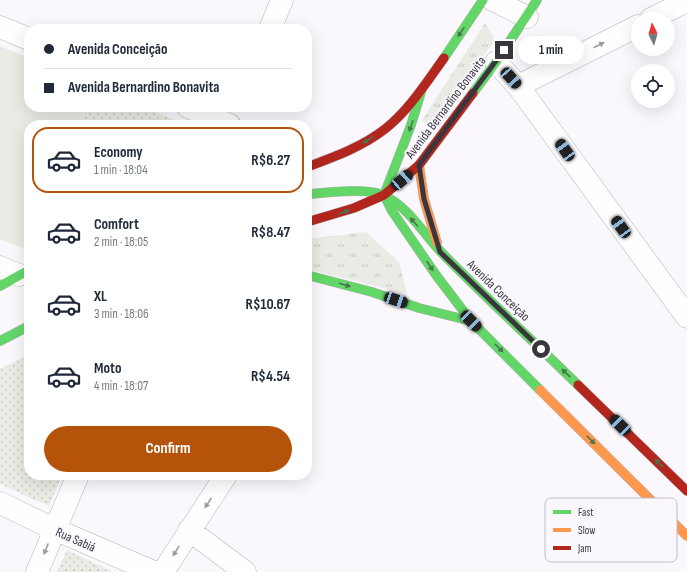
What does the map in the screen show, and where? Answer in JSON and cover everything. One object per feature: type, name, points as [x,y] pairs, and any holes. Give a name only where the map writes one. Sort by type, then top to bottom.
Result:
[{"type":"main road","points":[[312,165],[334,157],[358,145],[384,130],[400,115],[422,89],[484,0]]},
{"type":"main road","name":"Avenida Bernardino Bonavita","points":[[312,221],[354,208],[384,195],[419,165],[496,62],[532,8]]},
{"type":"main road","points":[[422,89],[411,125],[384,195],[392,211],[436,275],[471,321],[649,498]]},
{"type":"main road","points":[[419,165],[424,199],[440,252]]},
{"type":"main road","points":[[312,194],[369,193],[384,195]]},
{"type":"main road","name":"Avenida Conceição","points":[[384,195],[402,209],[440,252],[687,490]]},
{"type":"main road","points":[[0,286],[16,271]]},
{"type":"main road","points":[[312,276],[372,292],[419,308],[471,321]]},
{"type":"main road","points":[[0,341],[24,329]]},
{"type":"main road","points":[[677,526],[687,536]]},
{"type":"street","points":[[272,24],[282,0]]},
{"type":"street","points":[[493,0],[532,8]]},
{"type":"street","points":[[665,12],[687,1]]},
{"type":"street","points":[[0,27],[24,37]]},
{"type":"street","points":[[518,86],[631,30]]},
{"type":"street","points":[[496,62],[518,86],[687,317]]},
{"type":"street","points":[[200,112],[218,120]]},
{"type":"street","points":[[37,572],[76,480]]},
{"type":"street","points":[[163,572],[223,480]]},
{"type":"street","name":"Rua Sabiá","points":[[0,503],[54,529],[154,572]]},
{"type":"street","points":[[189,530],[245,572]]},
{"type":"green space","points":[[485,23],[495,40],[432,130],[422,120]]},
{"type":"green space","points":[[0,46],[24,56],[24,112],[84,112],[81,120],[24,120],[24,249],[0,239]]},
{"type":"green space","points":[[84,112],[155,112],[175,120],[81,120]]},
{"type":"green space","points":[[366,232],[399,262],[407,294],[312,270],[312,238]]},
{"type":"green space","points":[[24,357],[24,480],[60,480],[49,506],[0,484],[0,369]]},
{"type":"green space","points":[[67,550],[113,572],[57,572]]},
{"type":"traffic: fast","points":[[444,58],[483,0]]},
{"type":"traffic: fast","points":[[473,93],[496,62],[537,0]]},
{"type":"traffic: fast","points":[[422,89],[411,125],[384,195],[392,211],[436,275],[471,321],[540,390]]},
{"type":"traffic: fast","points":[[312,194],[347,191],[378,193],[401,206],[441,252],[578,385]]},
{"type":"traffic: fast","points":[[0,286],[24,273]]},
{"type":"traffic: fast","points":[[312,276],[372,292],[419,308],[471,321]]},
{"type":"traffic: fast","points":[[0,341],[24,329]]},
{"type":"traffic: slow","points":[[419,165],[424,199],[437,243]]},
{"type":"traffic: slow","points":[[540,390],[649,498]]},
{"type":"traffic: slow","points":[[677,526],[687,536]]},
{"type":"traffic: jam","points":[[312,165],[367,141],[394,122],[424,86],[444,58]]},
{"type":"traffic: jam","points":[[312,221],[354,208],[384,195],[419,165],[473,93]]},
{"type":"traffic: jam","points":[[578,385],[687,491]]},
{"type":"route","points":[[504,50],[419,165],[421,185],[428,216],[440,252],[541,349]]}]
